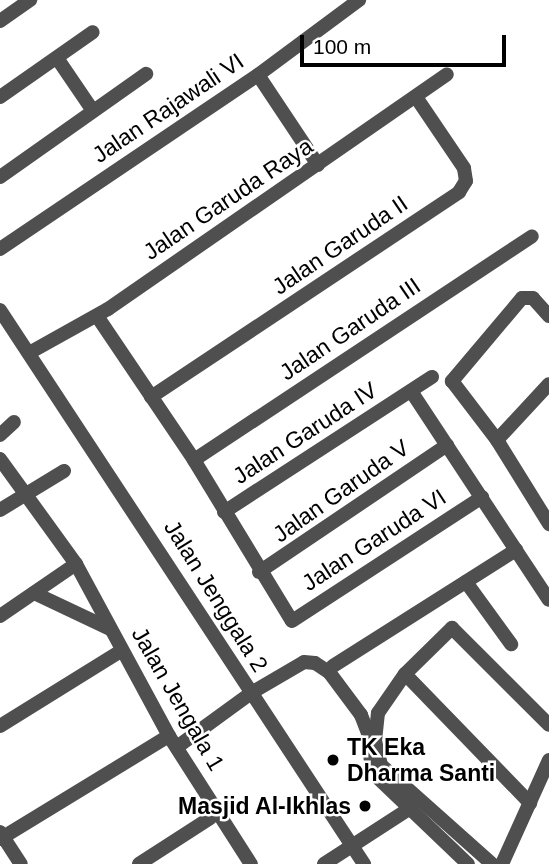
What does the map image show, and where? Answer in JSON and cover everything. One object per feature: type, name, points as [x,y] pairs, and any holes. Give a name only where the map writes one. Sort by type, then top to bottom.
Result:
[{"type":"street","points":[[0,21],[30,0]]},
{"type":"street","name":"Jalan Rajawali VI","points":[[0,249],[258,75],[359,0]]},
{"type":"street","points":[[0,97],[93,32]]},
{"type":"street","points":[[57,58],[93,111]]},
{"type":"street","name":"Jalan Garuda Raya","points":[[29,354],[97,316],[447,74]]},
{"type":"street","points":[[0,177],[146,75]]},
{"type":"street","points":[[258,75],[318,165]]},
{"type":"street","name":"Jalan Garuda II","points":[[151,397],[460,192],[466,181],[464,168],[416,97]]},
{"type":"street","name":"Jalan Garuda III","points":[[194,460],[532,236]]},
{"type":"street","points":[[549,316],[533,298],[526,296],[516,303],[452,381],[497,440],[549,524]]},
{"type":"street","name":"Jalan Jenggala 2","points":[[0,310],[365,864]]},
{"type":"street","points":[[97,316],[194,460],[259,572]]},
{"type":"street","name":"Jalan Garuda IV","points":[[224,512],[432,377]]},
{"type":"street","points":[[497,440],[549,384]]},
{"type":"street","points":[[411,391],[549,600]]},
{"type":"street","points":[[0,435],[13,422]]},
{"type":"street","name":"Jalan Garuda V","points":[[259,572],[447,445]]},
{"type":"street","name":"Jalan Jengala 1","points":[[0,459],[76,564],[121,651],[173,742],[251,864]]},
{"type":"street","points":[[0,510],[64,471]]},
{"type":"street","name":"Jalan Garuda VI","points":[[259,572],[292,621],[482,497]]},
{"type":"street","points":[[333,666],[516,550]]},
{"type":"street","points":[[0,616],[76,564]]},
{"type":"street","points":[[466,582],[511,644]]},
{"type":"street","points":[[34,593],[110,629]]},
{"type":"street","points":[[492,864],[382,765],[375,741],[378,713],[405,674],[452,628],[549,726]]},
{"type":"street","points":[[0,726],[121,651]]},
{"type":"street","points":[[20,864],[1,836],[173,742],[304,662],[324,667],[361,715],[369,736],[371,765],[468,864]]},
{"type":"street","points":[[405,674],[530,803]]},
{"type":"street","points":[[502,864],[549,760]]},
{"type":"street","points":[[324,864],[412,807]]},
{"type":"street","points":[[139,864],[210,818]]},
{"type":"place","name":"TK Eka Dharma Santi","points":[[333,760]]},
{"type":"place","name":"Masjid Al-Ikhlas","points":[[365,806]]}]
